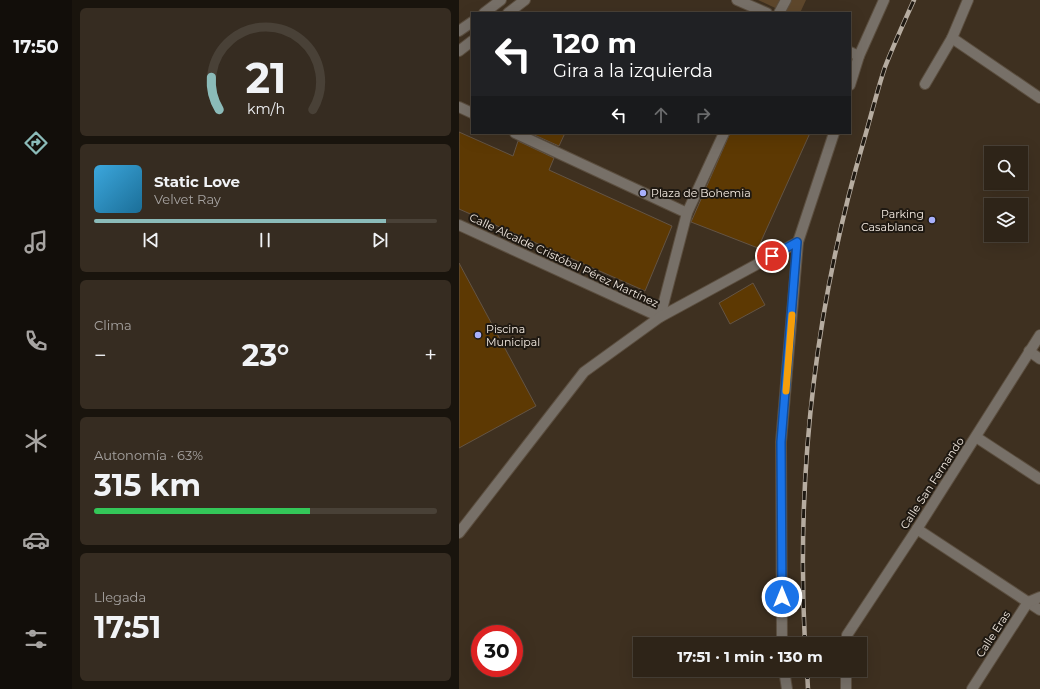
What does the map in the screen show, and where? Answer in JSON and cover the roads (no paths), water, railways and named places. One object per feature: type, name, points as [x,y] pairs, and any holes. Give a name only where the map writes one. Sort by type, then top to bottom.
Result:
[{"type":"street","points":[[485,12],[501,0]]},
{"type":"street","points":[[509,12],[525,0]]},
{"type":"street","points":[[737,0],[765,12]]},
{"type":"street","points":[[780,12],[786,0]]},
{"type":"street","points":[[851,79],[855,54],[884,0]]},
{"type":"street","points":[[925,84],[952,38],[968,0]]},
{"type":"street","points":[[459,31],[471,23]]},
{"type":"street","points":[[952,38],[1040,98]]},
{"type":"street","points":[[459,51],[471,42]]},
{"type":"street","points":[[459,107],[471,113]]},
{"type":"street","points":[[517,134],[687,213]]},
{"type":"street","points":[[660,317],[687,213],[724,134]]},
{"type":"street","points":[[782,637],[781,442],[797,242],[834,134]]},
{"type":"street","name":"Calle Alcalde Cristóbal Pérez Martínez","points":[[459,225],[660,317]]},
{"type":"street","points":[[459,533],[585,372],[660,317],[797,242]]},
{"type":"street","name":"Calle San Fernando","points":[[847,637],[847,634],[917,529],[1040,335]]},
{"type":"street","points":[[1029,351],[1040,359]]},
{"type":"street","points":[[976,437],[1040,479]]},
{"type":"street","points":[[917,529],[1040,610]]},
{"type":"street","points":[[1028,602],[1040,597]]},
{"type":"street","name":"Calle Eras","points":[[972,689],[1028,602]]},
{"type":"street","points":[[785,677],[787,689]]},
{"type":"street","points":[[846,677],[846,689]]},
{"type":"railway","points":[[805,637],[803,580],[807,453],[821,327],[847,202],[877,94],[895,41],[914,0]]},
{"type":"railway","points":[[807,677],[808,689]]},
{"type":"place","name":"Plaza de Bohemia","points":[[643,193]]},
{"type":"place","name":"Parking Casablanca","points":[[932,220]]},
{"type":"place","name":"Piscina Municipal","points":[[478,335]]}]
